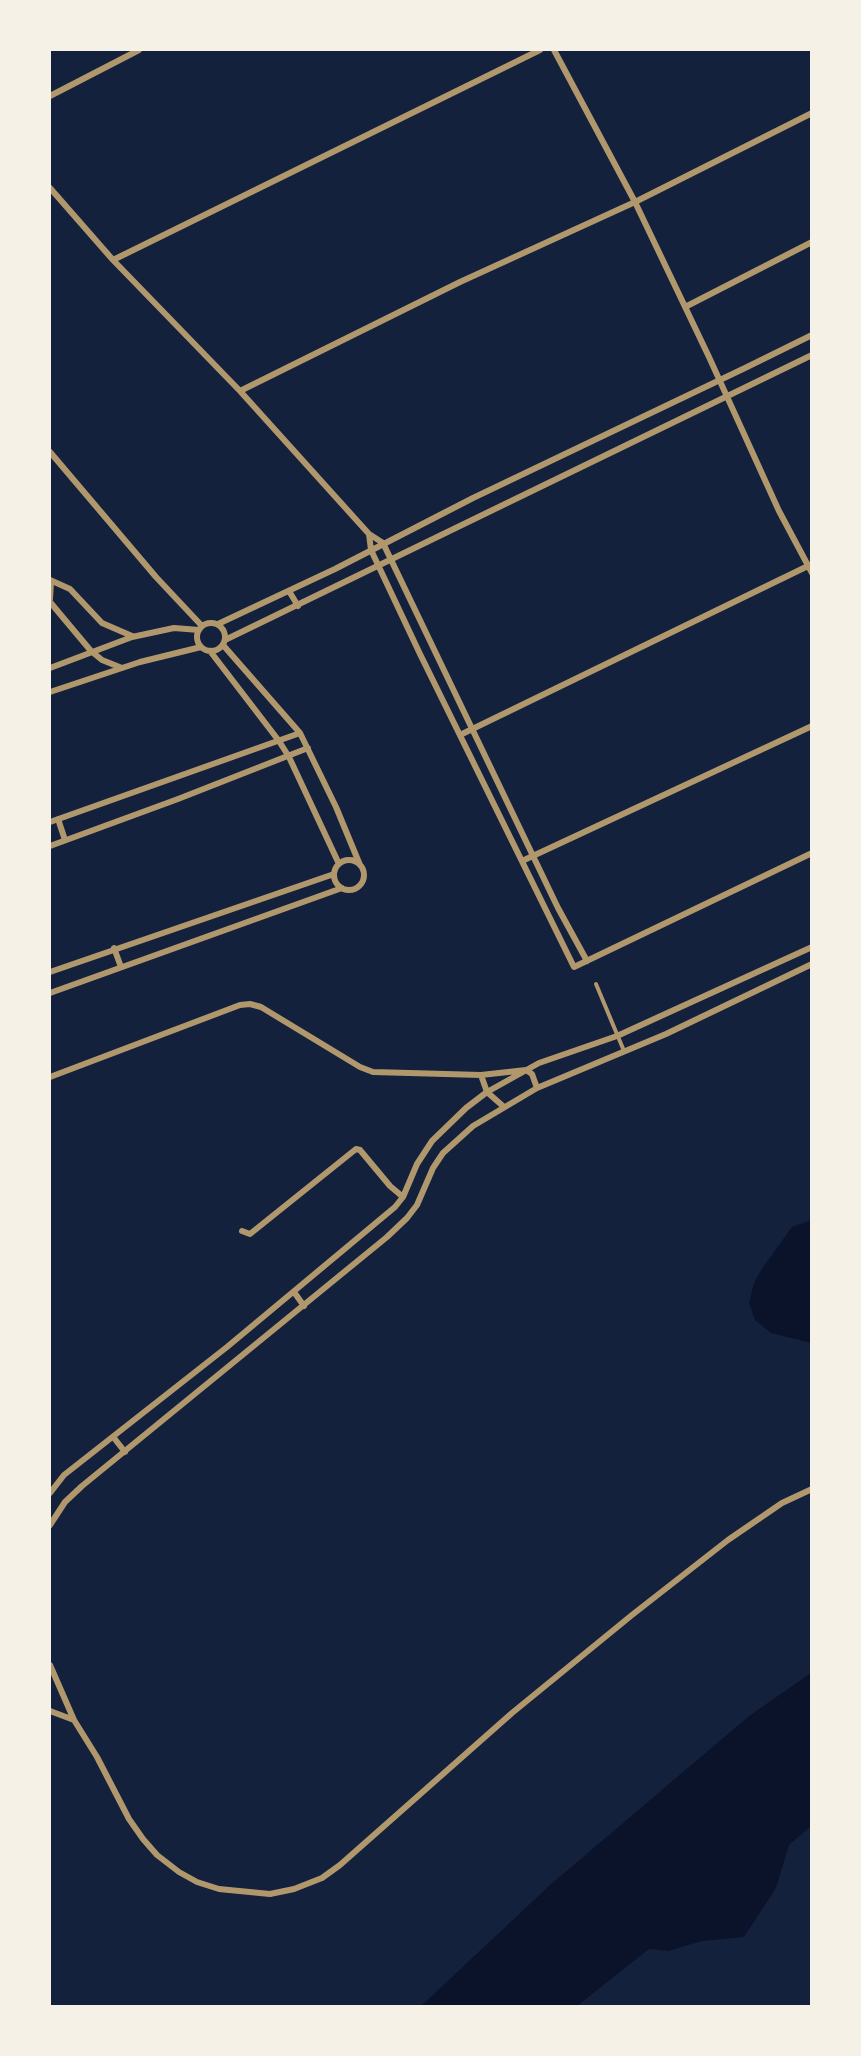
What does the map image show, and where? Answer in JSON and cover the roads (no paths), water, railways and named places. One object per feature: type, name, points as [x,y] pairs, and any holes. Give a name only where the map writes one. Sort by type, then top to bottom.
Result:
[{"type":"street","points":[[50,96],[139,50]]},
{"type":"street","points":[[113,260],[540,50]]},
{"type":"street","points":[[554,50],[635,202],[720,380],[779,511],[810,565],[812,573]]},
{"type":"street","points":[[240,391],[460,282],[635,202],[812,113]]},
{"type":"street","points":[[50,188],[113,260],[240,391],[369,534],[383,543],[558,908],[587,960]]},
{"type":"street","points":[[685,307],[812,242]]},
{"type":"street","points":[[218,624],[289,591],[542,464],[812,335]]},
{"type":"street","points":[[210,651],[218,650],[224,643],[392,558],[812,356]]},
{"type":"street","points":[[50,452],[200,628],[198,642],[201,647],[210,651],[289,757],[339,864]]},
{"type":"street","points":[[369,534],[371,550],[420,654],[574,967],[812,853]]},
{"type":"street","points":[[460,735],[810,565]]},
{"type":"street","points":[[122,669],[102,660],[91,651],[50,600],[50,582],[70,589],[102,623],[132,637]]},
{"type":"street","points":[[289,591],[298,606]]},
{"type":"street","points":[[50,668],[132,637],[174,628],[200,628],[213,622],[218,624],[225,634],[224,643],[300,733],[364,876],[359,886],[353,889],[342,888],[50,993]]},
{"type":"street","points":[[50,692],[161,656],[201,647]]},
{"type":"street","points":[[420,654],[433,648]]},
{"type":"street","points":[[438,690],[451,684]]},
{"type":"street","points":[[522,861],[812,726]]},
{"type":"street","points":[[50,822],[300,733]]},
{"type":"street","points":[[50,846],[308,748]]},
{"type":"street","points":[[58,819],[65,840]]},
{"type":"street","points":[[342,888],[334,880],[339,864],[350,860],[360,865]]},
{"type":"street","points":[[50,972],[114,948],[334,874]]},
{"type":"street","points":[[50,1493],[64,1475],[114,1438],[294,1293],[395,1207],[403,1197],[417,1164],[432,1141],[466,1108],[487,1092],[526,1070],[617,1036],[812,947]]},
{"type":"street","points":[[114,948],[121,967]]},
{"type":"street","points":[[50,1525],[65,1502],[82,1486],[374,1249],[407,1218],[417,1205],[433,1168],[443,1153],[473,1126],[537,1088],[666,1034],[812,964]]},
{"type":"street","points":[[50,1077],[240,1005],[250,1004],[261,1007],[360,1067],[373,1072],[481,1075],[526,1070],[532,1074],[537,1088]]},
{"type":"street","points":[[481,1075],[487,1092],[504,1107]]},
{"type":"street","points":[[243,1231],[250,1234],[356,1149],[360,1150],[390,1186],[403,1197]]},
{"type":"street","points":[[294,1293],[304,1306]]},
{"type":"street","points":[[114,1438],[125,1452]]},
{"type":"street","points":[[50,1665],[74,1720],[97,1757],[129,1819],[157,1855],[197,1882],[219,1889],[270,1894],[294,1889],[322,1878],[340,1865],[512,1713],[728,1540],[782,1503],[812,1489]]},
{"type":"street","points":[[50,1711],[74,1720]]},
{"type":"lane","points":[[596,984],[624,1052]]},
{"type":"water","points":[[811,1220],[811,1343],[771,1333],[755,1320],[749,1303],[754,1283],[761,1270],[792,1227]]},
{"type":"water","points":[[811,1673],[811,1826],[789,1845],[776,1888],[744,1937],[702,1941],[668,1951],[649,1949],[577,2006],[421,2006],[550,1885],[749,1716]]}]
